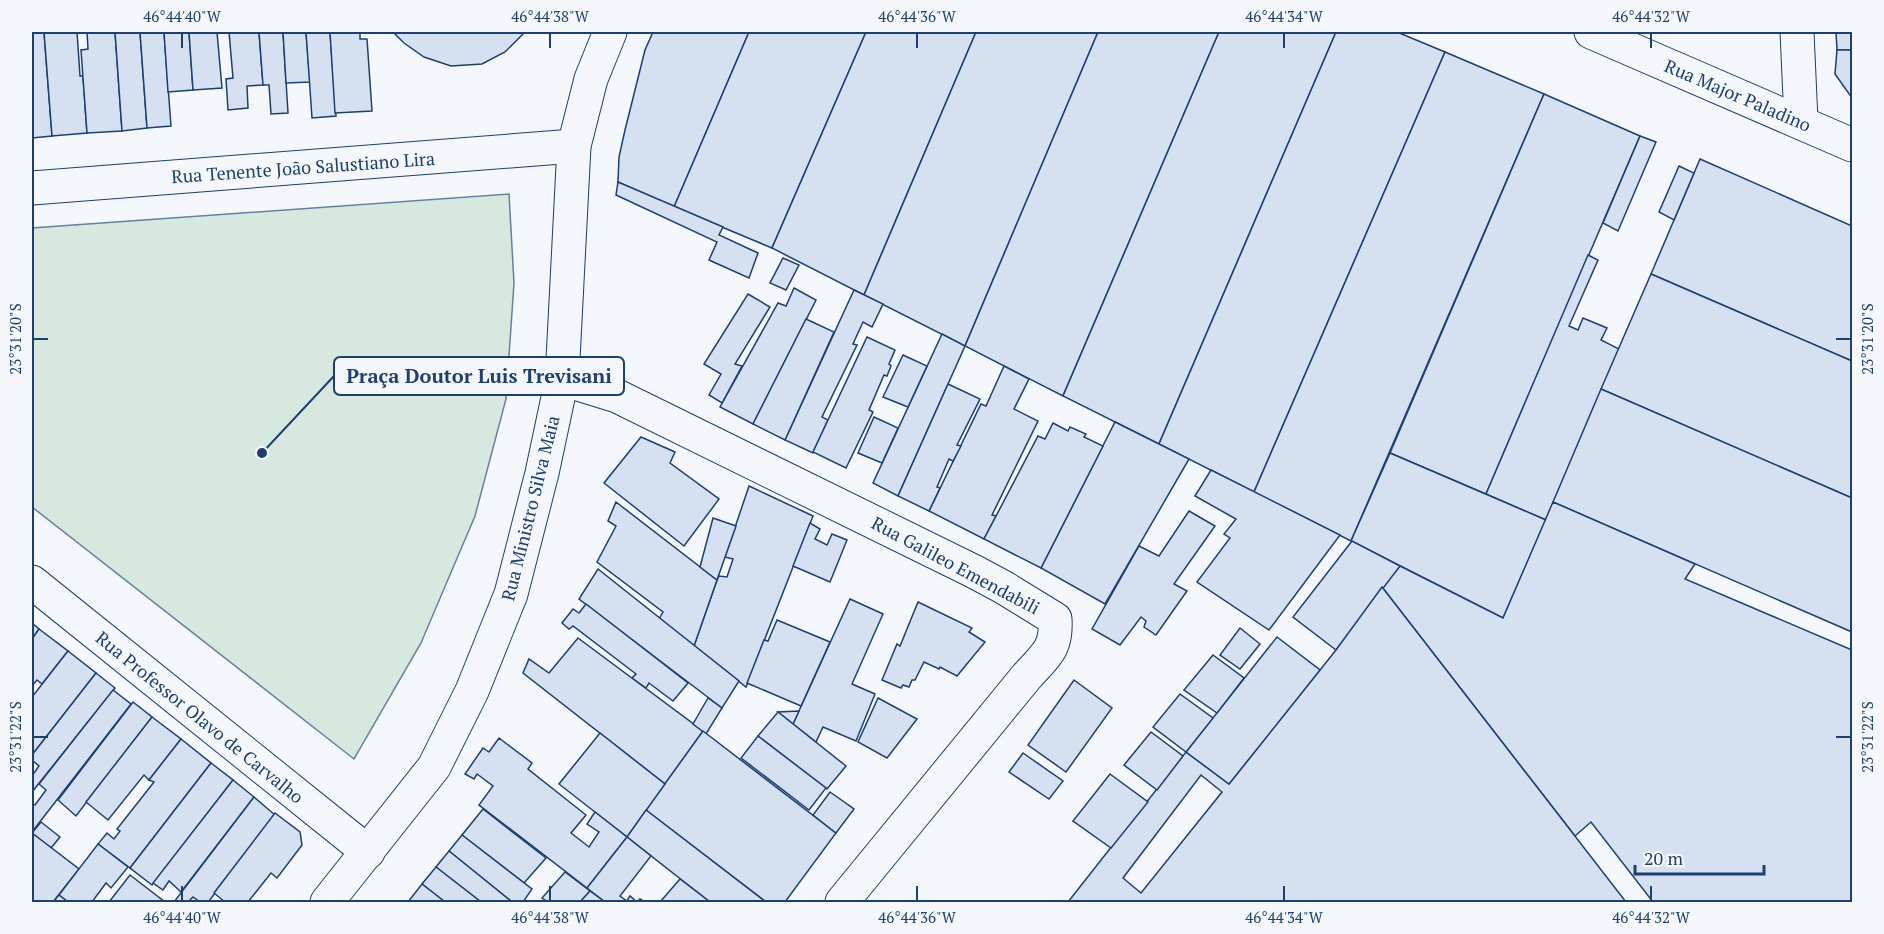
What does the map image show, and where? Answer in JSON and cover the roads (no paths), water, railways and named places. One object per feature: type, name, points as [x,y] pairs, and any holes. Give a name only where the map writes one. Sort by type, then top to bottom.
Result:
[{"type":"street","name":"Rua Ministro Silva Maia","points":[[327,903],[434,767],[471,690],[510,594],[542,473],[562,379],[574,146],[591,79],[610,32]]},
{"type":"street","name":"Rua Major Paladino","points":[[1590,32],[1801,121],[1852,145]]},
{"type":"street","points":[[1797,32],[1801,121]]},
{"type":"street","name":"Rua Tenente João Salustiano Lira","points":[[32,188],[574,146]]},
{"type":"street","name":"Rua Galileo Emendabili","points":[[562,379],[627,401],[1003,586],[1054,619],[1056,634],[1052,648],[842,903]]},
{"type":"street","name":"Rua Professor Olavo de Carvalho","points":[[32,582],[368,852]]},
{"type":"place","name":"Praça Doutor Luis Trevisani","points":[[262,453]]}]
